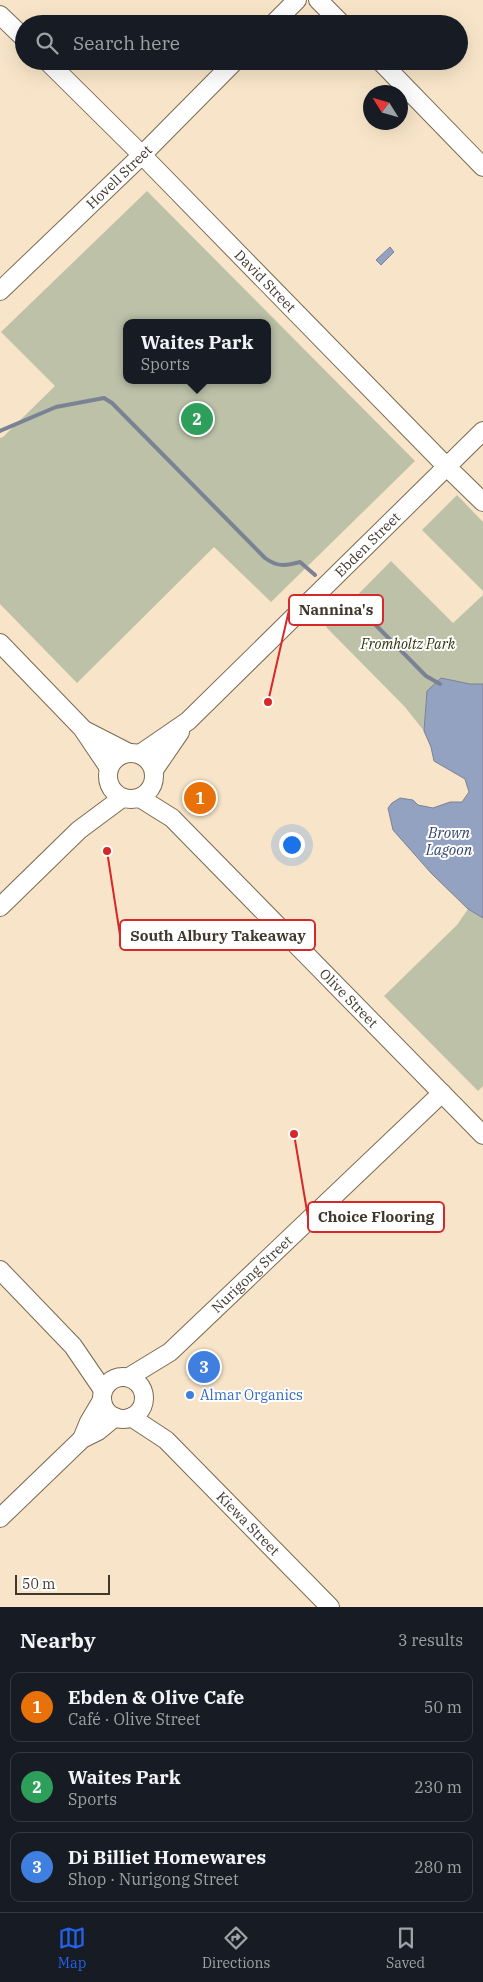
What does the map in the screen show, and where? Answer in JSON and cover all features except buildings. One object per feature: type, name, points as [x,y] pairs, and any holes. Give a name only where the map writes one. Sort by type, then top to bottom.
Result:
[{"type":"street","points":[[282,15],[297,0]]},
{"type":"street","points":[[318,0],[333,15]]},
{"type":"street","points":[[0,15],[15,29]]},
{"type":"street","name":"David Street","points":[[56,70],[483,502]]},
{"type":"street","name":"Hovell Street","points":[[0,291],[142,155],[226,70]]},
{"type":"street","points":[[389,70],[483,167]]},
{"type":"street","name":"Ebden Street","points":[[154,775],[188,722],[483,431]]},
{"type":"street","points":[[0,643],[82,728],[109,776],[116,795],[128,800],[140,798],[150,791],[154,775],[149,760],[82,728]]},
{"type":"street","name":"Ebden Street","points":[[134,754],[188,722]]},
{"type":"street","points":[[78,830],[109,776],[117,758],[134,754]]},
{"type":"street","name":"Olive Street","points":[[154,775],[172,818]]},
{"type":"street","points":[[0,907],[78,830],[122,798]]},
{"type":"street","name":"Olive Street","points":[[140,798],[172,818],[483,1135]]},
{"type":"street","name":"Nurigong Street","points":[[133,1386],[442,1093]]},
{"type":"street","name":"Kiewa Street","points":[[0,1270],[73,1346],[103,1395]]},
{"type":"street","name":"Kiewa Street","points":[[73,1346],[133,1386],[166,1440],[330,1607]]},
{"type":"street","points":[[0,1518],[82,1439],[123,1417],[137,1413],[133,1386],[112,1380],[82,1439]]},
{"type":"street","points":[[103,1395],[106,1410],[123,1417]]},
{"type":"street","name":"Kiewa Street","points":[[123,1417],[166,1440]]},
{"type":"green space","points":[[147,191],[415,461],[271,602],[214,547],[77,683],[0,604],[0,438],[55,386],[1,332]]},
{"type":"green space","points":[[457,495],[483,522],[483,591],[422,530]]},
{"type":"green space","name":"Fromholtz Park","points":[[391,561],[453,623],[483,595],[483,684],[470,684],[441,678],[427,691],[424,731],[405,707],[326,627]]},
{"type":"green space","points":[[468,909],[483,918],[483,1086],[478,1091],[384,996],[457,925]]},
{"type":"water","points":[[390,247],[394,252],[381,265],[376,260]]},
{"type":"water","name":"Brown Lagoon","points":[[441,678],[470,684],[483,684],[483,918],[468,909],[431,873],[393,830],[388,808],[400,798],[413,800],[418,805],[433,808],[450,802],[462,802],[469,792],[465,779],[434,761],[431,747],[424,731],[427,691]]},
{"type":"waterway","points":[[0,431],[56,407],[104,398],[112,403],[265,558],[281,565],[300,562],[315,575]]},
{"type":"waterway","points":[[342,601],[352,601],[426,676],[440,684]]},
{"type":"place","name":"Waites Park","points":[[197,419]]},
{"type":"place","name":"Nannina's","points":[[268,702]]},
{"type":"place","name":"Ebden & Olive Cafe","points":[[200,798]]},
{"type":"place","name":"South Albury Takeaway","points":[[107,851]]},
{"type":"place","name":"Choice Flooring","points":[[294,1134]]},
{"type":"place","name":"Di Billiet Homewares","points":[[204,1367]]},
{"type":"place","name":"Almar Organics","points":[[190,1395]]}]
